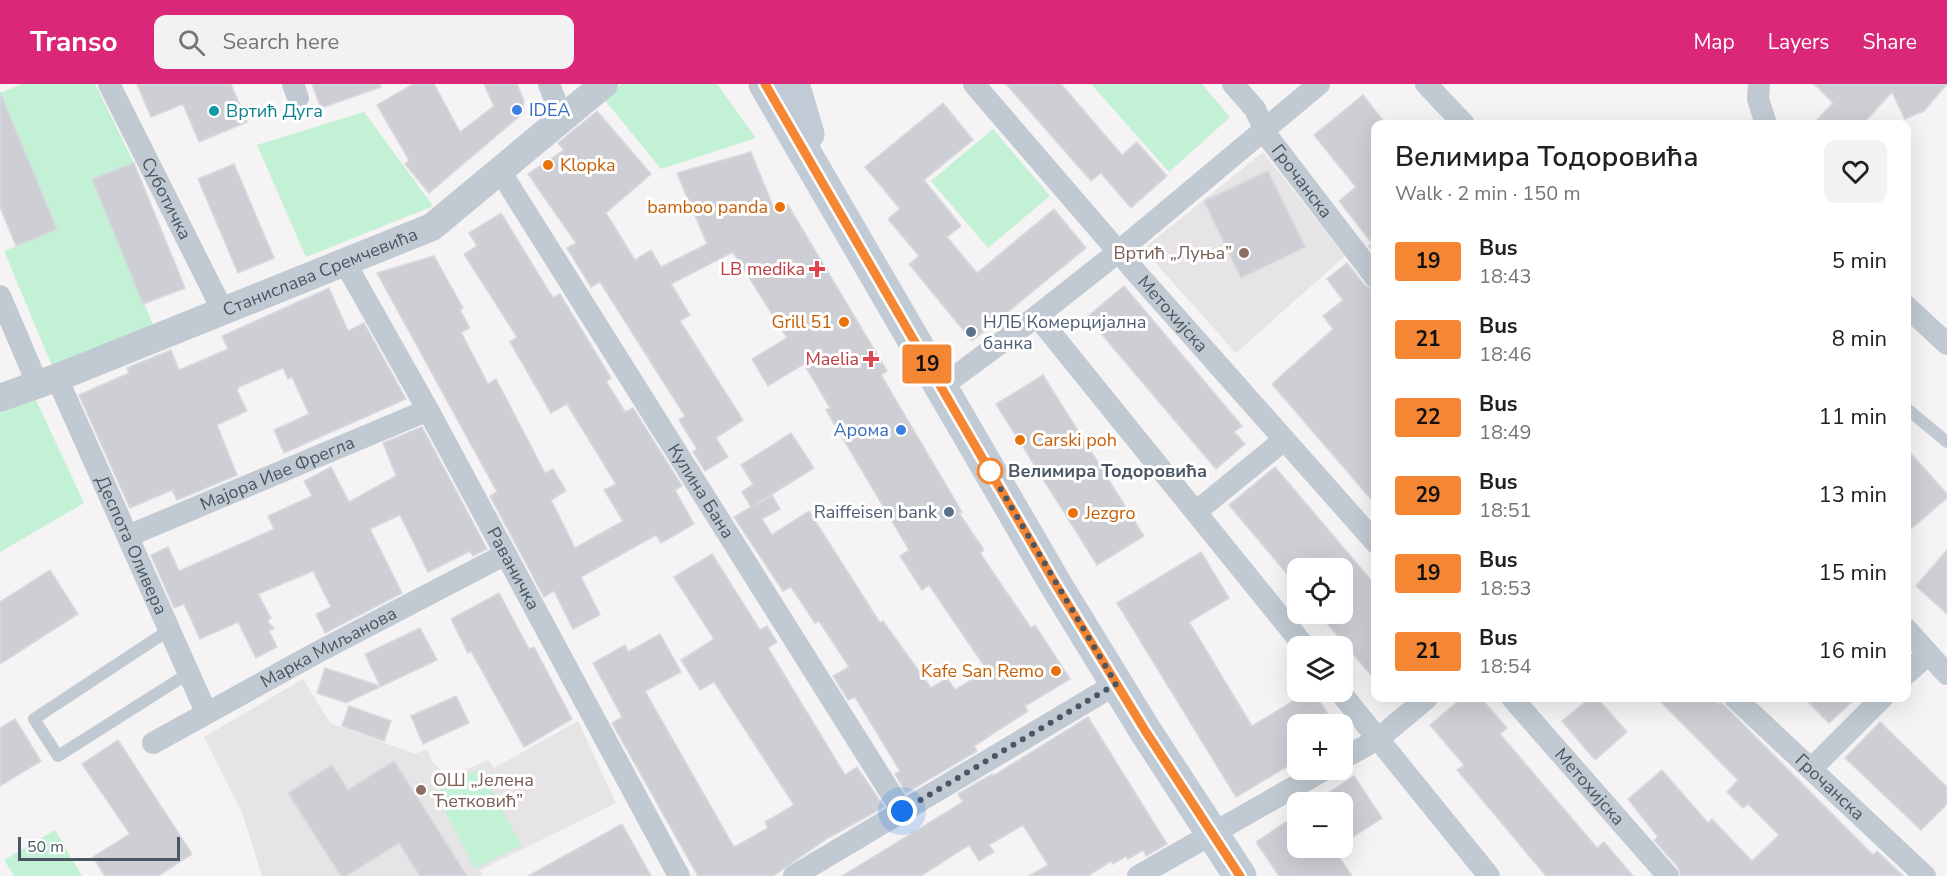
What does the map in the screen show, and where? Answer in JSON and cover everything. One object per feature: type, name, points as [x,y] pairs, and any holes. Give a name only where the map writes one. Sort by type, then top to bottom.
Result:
[{"type":"main road","points":[[765,84],[1116,684],[1240,876]]},
{"type":"main road","points":[[793,84],[823,184]]},
{"type":"street","name":"Суботичка","points":[[110,84],[223,310]]},
{"type":"street","points":[[549,84],[562,119]]},
{"type":"street","name":"Станислава Сремчевића","points":[[0,398],[432,227],[603,84]]},
{"type":"street","name":"Метохијска","points":[[974,84],[1118,252],[1371,537]]},
{"type":"street","name":"Грочанска","points":[[1233,84],[1255,109],[1264,129],[1371,271]]},
{"type":"street","points":[[941,387],[1118,252],[1319,84]]},
{"type":"street","points":[[1426,84],[1460,120]]},
{"type":"street","points":[[1759,84],[1758,99],[1765,120]]},
{"type":"street","name":"Кулина Бана","points":[[500,171],[902,811]]},
{"type":"street","name":"Раваничка","points":[[344,261],[428,410],[680,876]]},
{"type":"street","name":"Деспота Оливера","points":[[0,296],[128,536],[206,712]]},
{"type":"street","points":[[1911,311],[1947,344]]},
{"type":"street","points":[[1037,316],[1296,636]]},
{"type":"street","name":"Мајора Иве Фрегла","points":[[128,536],[428,410]]},
{"type":"street","points":[[1197,512],[1284,440]]},
{"type":"street","name":"Марка Миљанова","points":[[153,743],[206,712],[506,554]]},
{"type":"street","points":[[1911,635],[1947,674]]},
{"type":"street","points":[[1911,669],[1928,654]]},
{"type":"street","points":[[794,876],[1116,684]]},
{"type":"street","points":[[1348,702],[1489,876]]},
{"type":"street","points":[[1353,753],[1378,739],[1422,702]]},
{"type":"street","name":"Метохијска","points":[[1516,702],[1668,876]]},
{"type":"street","name":"Грочанска","points":[[1739,702],[1925,876]]},
{"type":"street","points":[[1811,769],[1878,702]]},
{"type":"street","points":[[1138,876],[1307,780]]},
{"type":"lane","points":[[1911,412],[1947,442]]},
{"type":"lane","points":[[169,630],[34,718],[58,756],[189,673]]},
{"type":"shaded area","name":"Вртић „Луња”","points":[[1263,152],[1345,256],[1236,353],[1143,249]]},
{"type":"shaded area","name":"ОШ „Јелена Ћетковић”","points":[[303,679],[330,723],[415,754],[427,749],[433,763],[449,777],[488,760],[494,768],[578,721],[616,803],[480,870],[483,876],[262,876],[242,812],[204,737]]},
{"type":"green space","points":[[22,84],[95,84],[134,163],[93,180],[156,332],[55,373],[4,251],[57,229],[0,93]]},
{"type":"green space","points":[[621,84],[717,84],[756,138],[661,169],[604,99]]},
{"type":"green space","points":[[1091,84],[1202,84],[1230,117],[1169,172]]},
{"type":"green space","points":[[364,112],[433,206],[306,257],[257,145]]},
{"type":"green space","points":[[993,129],[1050,196],[988,248],[931,181]]},
{"type":"green space","points":[[36,400],[84,503],[0,552],[0,413]]},
{"type":"green space","points":[[481,768],[521,845],[475,869],[435,792]]},
{"type":"green space","points":[[55,830],[82,876],[14,876],[4,860]]},
{"type":"building","name":"Вртић Дуга","points":[[137,84],[231,84],[247,122],[199,142],[183,104],[151,117]]},
{"type":"building","points":[[312,84],[380,84],[381,87],[321,108]]},
{"type":"building","points":[[413,84],[434,84],[460,132],[494,106],[484,84],[517,84],[524,101],[522,114],[429,193],[405,164],[409,160],[377,105]]},
{"type":"building","points":[[1006,84],[1061,84],[1122,155],[1137,142],[1167,176],[1131,208],[1101,173],[1091,181]]},
{"type":"building","points":[[1814,84],[1947,84],[1924,111],[1905,119],[1892,92],[1867,120],[1817,120],[1833,103]]},
{"type":"building","points":[[0,92],[57,229],[16,246],[0,207]]},
{"type":"building","points":[[1363,95],[1383,120],[1371,120],[1371,242],[1339,201],[1356,187],[1314,135]]},
{"type":"building","points":[[943,103],[973,140],[924,180],[961,226],[947,237],[977,273],[1054,209],[1086,248],[972,341],[909,264],[919,256],[888,219],[900,209],[865,167]]},
{"type":"building","points":[[597,111],[651,174],[606,213],[635,260],[651,250],[661,267],[707,244],[677,173],[751,152],[775,211],[788,205],[887,371],[881,375],[962,512],[959,513],[984,550],[980,553],[1031,628],[1035,625],[1070,679],[1025,706],[1028,711],[974,746],[977,751],[906,793],[895,774],[900,771],[855,697],[848,700],[833,676],[849,667],[819,621],[815,623],[791,587],[783,591],[734,517],[751,507],[742,492],[753,484],[741,465],[791,433],[814,468],[753,506],[772,495],[780,509],[762,519],[772,535],[809,511],[880,623],[883,621],[931,688],[947,678],[955,690],[987,670],[929,585],[922,590],[900,556],[909,550],[826,410],[830,408],[804,364],[768,386],[752,359],[787,338],[733,252],[671,284],[690,315],[680,321],[743,420],[716,438],[728,457],[705,471],[693,452],[697,449],[679,420],[685,416],[600,282],[591,287],[567,248],[576,243],[528,174],[564,150],[558,143]]},
{"type":"building","points":[[134,163],[185,288],[143,304],[92,179]]},
{"type":"building","points":[[234,164],[274,258],[238,273],[198,179]]},
{"type":"building","points":[[1268,171],[1305,247],[1241,278],[1204,201]]},
{"type":"building","points":[[501,213],[553,298],[560,294],[611,378],[606,381],[625,412],[633,408],[682,486],[675,490],[694,524],[661,543],[656,535],[581,577],[600,615],[573,629],[554,591],[544,597],[490,496],[497,492],[377,273],[434,256],[463,308],[460,310],[470,328],[461,332],[488,384],[496,379],[545,473],[553,469],[566,491],[551,500],[575,548],[623,521],[604,490],[616,484],[567,404],[551,413],[510,342],[517,337],[464,254],[477,246],[469,233]]},
{"type":"building","points":[[1347,263],[1365,286],[1371,289],[1371,499],[1272,384],[1333,329],[1323,316],[1343,300],[1327,279]]},
{"type":"building","points":[[1124,286],[1242,426],[1234,432],[1245,444],[1216,469],[1087,317]]},
{"type":"building","points":[[329,288],[348,331],[364,323],[406,399],[284,453],[274,430],[309,414],[292,377],[288,379],[283,368],[239,387],[237,390],[247,411],[217,425],[237,475],[177,500],[172,490],[130,508],[79,395],[129,373],[127,368],[171,350],[179,370],[205,359],[228,349],[222,336]]},
{"type":"building","points":[[1043,375],[1144,536],[1097,565],[996,404]]},
{"type":"building","points":[[422,427],[487,549],[473,556],[470,551],[428,572],[400,515],[370,529],[402,593],[325,633],[316,614],[331,607],[313,571],[258,594],[271,618],[267,621],[274,628],[269,631],[277,647],[256,658],[238,622],[200,639],[184,604],[174,608],[151,555],[168,547],[179,571],[274,529],[268,516],[312,496],[304,481],[331,467],[349,502],[396,476],[383,443]]},
{"type":"building","points":[[1911,454],[1947,494],[1947,498],[1911,529]]},
{"type":"building","points":[[1275,467],[1352,558],[1287,558],[1287,574],[1229,505]]},
{"type":"building","points":[[1947,550],[1947,614],[1916,586]]},
{"type":"building","points":[[1201,552],[1229,598],[1189,622],[1252,726],[1292,702],[1320,702],[1328,714],[1287,714],[1287,767],[1236,797],[1117,603]]},
{"type":"building","points":[[712,554],[760,630],[767,626],[777,642],[768,648],[845,775],[857,767],[884,807],[828,838],[773,876],[698,876],[612,723],[622,717],[593,663],[625,645],[628,652],[660,634],[681,672],[645,691],[734,847],[768,828],[765,822],[794,805],[714,682],[700,690],[681,660],[714,639],[674,577]]},
{"type":"building","points":[[1353,559],[1371,580],[1371,675],[1353,654],[1353,636],[1338,636],[1328,624],[1353,624]]},
{"type":"building","points":[[50,570],[78,614],[0,664],[0,602]]},
{"type":"building","points":[[499,593],[529,649],[534,647],[572,719],[524,747],[471,651],[468,653],[451,619]]},
{"type":"building","points":[[420,628],[437,660],[346,703],[317,693],[325,668],[380,686],[365,654]]},
{"type":"building","points":[[456,696],[469,723],[423,744],[411,716]]},
{"type":"building","points":[[1457,702],[1484,702],[1507,728],[1500,734],[1597,848],[1604,842],[1633,876],[1546,876],[1457,770],[1464,765],[1430,725]]},
{"type":"building","points":[[1585,702],[1601,702],[1627,732],[1595,760],[1562,721]]},
{"type":"building","points":[[1661,702],[1717,702],[1719,704],[1721,702],[1873,855],[1877,851],[1903,876],[1681,876],[1678,867],[1654,840],[1658,837],[1628,799],[1662,770],[1708,823],[1712,819],[1752,861],[1779,835],[1748,804],[1743,808],[1727,792],[1738,780]]},
{"type":"building","points":[[1808,702],[1852,702],[1829,723]]},
{"type":"building","points":[[349,706],[391,721],[384,741],[342,726]]},
{"type":"building","points":[[1088,717],[1167,844],[1146,856],[1143,850],[1128,859],[1126,856],[1113,864],[1111,861],[1088,876],[1029,876],[1048,865],[1023,825],[989,845],[994,852],[979,861],[969,845],[921,876],[842,876],[963,802],[958,794],[992,774],[993,776]]},
{"type":"building","points":[[15,719],[41,761],[0,786],[0,728]]},
{"type":"building","points":[[1880,722],[1947,787],[1947,804],[1921,830],[1845,758]]},
{"type":"building","points":[[118,740],[192,854],[158,876],[105,876],[93,857],[130,834],[82,764]]},
{"type":"building","points":[[394,761],[467,876],[420,876],[399,843],[346,876],[341,876],[288,793],[332,765],[348,790]]},
{"type":"building","points":[[1353,777],[1382,818],[1353,837],[1353,792],[1330,792],[1348,780],[1353,780]]},
{"type":"building","points":[[1287,821],[1287,858],[1340,858],[1352,876],[1279,876],[1256,842]]},
{"type":"building","points":[[622,824],[651,876],[528,876]]},
{"type":"bus line","name":"19","points":[[765,84],[848,231],[1056,585],[1146,732],[1240,876]]},
{"type":"place","name":"IDEA","points":[[517,110]]},
{"type":"place","name":"Вртић Дуга","points":[[214,111]]},
{"type":"place","name":"Klopka","points":[[548,165]]},
{"type":"place","name":"bamboo panda","points":[[780,207]]},
{"type":"place","name":"Вртић „Луња”","points":[[1244,253]]},
{"type":"place","name":"LB medika","points":[[817,269]]},
{"type":"place","name":"Grill 51","points":[[844,322]]},
{"type":"place","name":"НЛБ Комерцијална банка","points":[[971,332]]},
{"type":"place","name":"Maelia","points":[[871,359]]},
{"type":"place","name":"Арома","points":[[901,430]]},
{"type":"place","name":"Carski poh","points":[[1020,440]]},
{"type":"place","name":"Велимира Тодоровића","points":[[990,471]]},
{"type":"place","name":"Raiffeisen bank","points":[[949,512]]},
{"type":"place","name":"Jezgro","points":[[1073,513]]},
{"type":"place","name":"Kafe San Remo","points":[[1056,671]]},
{"type":"place","name":"ОШ „Јелена Ћетковић”","points":[[421,790]]},
{"type":"route","points":[[902,811],[1116,684],[990,471]]}]
